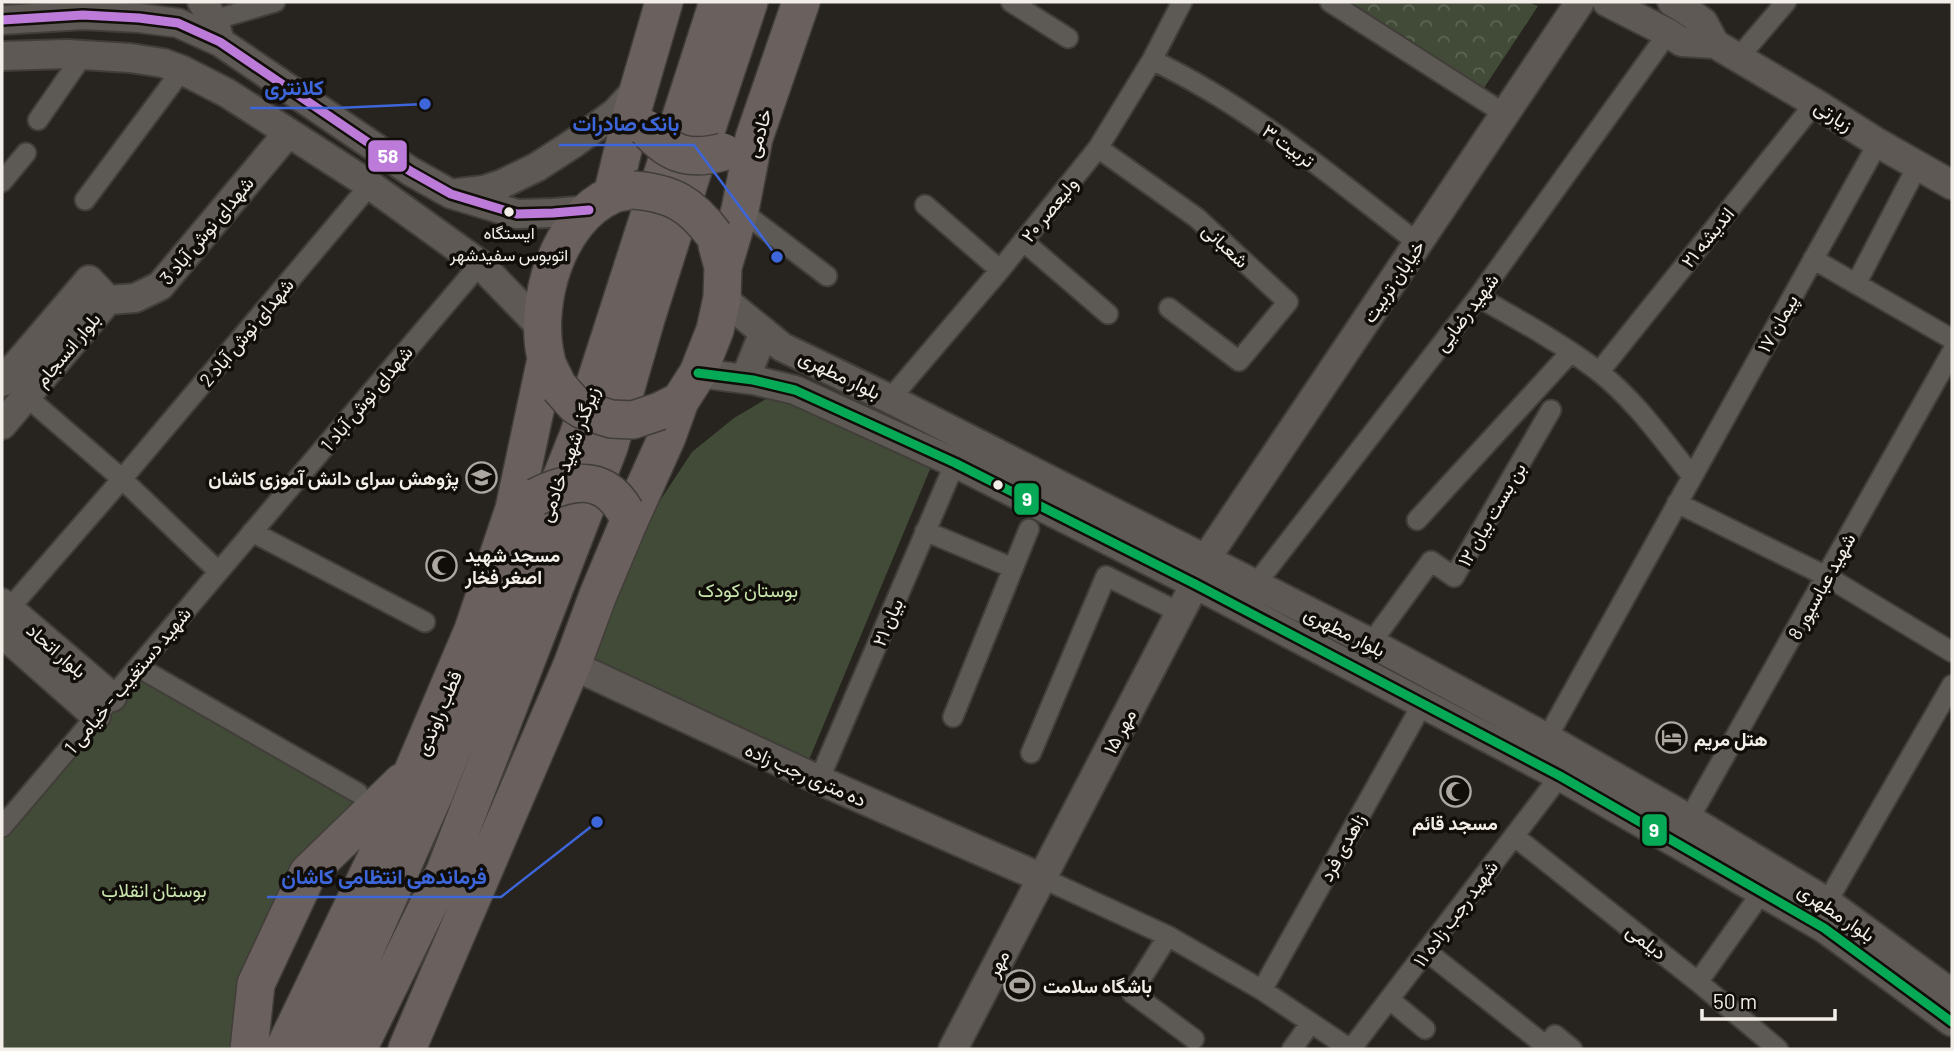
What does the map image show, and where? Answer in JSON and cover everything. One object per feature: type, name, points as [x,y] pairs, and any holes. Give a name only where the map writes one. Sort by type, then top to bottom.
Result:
[{"type":"highway","points":[[612,198],[640,107],[664,2]]},
{"type":"highway","points":[[689,2],[680,29],[677,71],[717,131]]},
{"type":"highway","name":"زیرگذر شهید خادمی","points":[[321,1049],[434,795],[578,436],[717,131],[718,2]]},
{"type":"highway","name":"زیرگذر شهید خادمی","points":[[358,1049],[445,871],[609,447],[646,319],[717,131],[749,2]]},
{"type":"highway","points":[[640,107],[658,142],[689,156],[706,156],[746,70],[771,2]]},
{"type":"highway","name":"خادمی","points":[[719,267],[740,210],[717,131],[801,2]]},
{"type":"highway","points":[[407,1049],[572,666],[626,518],[667,437],[679,395],[715,330],[719,267],[701,218],[681,201],[655,192],[612,198],[569,231],[554,261],[545,298],[549,358],[575,405],[611,419],[633,420],[679,395]]},
{"type":"highway","name":"قطب راوندی","points":[[261,1048],[375,860],[473,630],[525,503],[549,358]]},
{"type":"highway","points":[[525,503],[554,488],[581,482],[607,489],[618,498],[626,518]]},
{"type":"highway","points":[[261,1048],[354,829],[413,772]]},
{"type":"highway","points":[[385,1049],[434,954],[445,871]]},
{"type":"highway","points":[[302,1049],[352,946],[394,885]]},
{"type":"main road","name":"خیابان تربیت","points":[[1200,572],[1580,2]]},
{"type":"main road","name":"زیارتی","points":[[1607,2],[1682,42],[1715,44],[1952,185]]},
{"type":"main road","name":"زیارتی","points":[[1672,2],[1703,22],[1715,44]]},
{"type":"main road","points":[[2,20],[83,15],[178,23],[212,21],[410,171],[451,194],[517,214],[553,213],[612,198]]},
{"type":"main road","points":[[2,56],[83,55],[130,58],[163,64],[227,93],[370,185],[480,264],[549,358]]},
{"type":"main road","points":[[451,194],[484,190],[502,184],[537,167],[615,113],[640,107]]},
{"type":"main road","name":"شهدای نوش آباد 3","points":[[108,300],[135,298],[160,286],[288,133]]},
{"type":"main road","name":"بلوار مطهری","points":[[719,267],[764,332],[782,347],[890,399],[1200,572],[1423,703],[1560,776],[1762,892],[1824,928],[1952,1022]]},
{"type":"main road","name":"بلوار انسجام","points":[[2,379],[89,280],[108,300],[2,425]]},
{"type":"main road","points":[[745,379],[764,332]]},
{"type":"main road","name":"بلوار مطهری","points":[[679,395],[745,379],[795,390],[1200,572],[1255,585],[1371,643],[1547,738],[1689,819],[1826,902],[1952,993]]},
{"type":"main road","name":"مهر ۱۵","points":[[1042,878],[1200,572]]},
{"type":"main road","name":"بلوار اتحاد","points":[[4,615],[104,707]]},
{"type":"main road","name":"ده متری رجب زاده","points":[[572,666],[819,780],[1042,878]]},
{"type":"main road","name":"مهر","points":[[953,1049],[1042,878]]},
{"type":"street","points":[[212,21],[275,2]]},
{"type":"street","points":[[1011,2],[1068,38]]},
{"type":"street","name":"ولیعصر ۲۰","points":[[890,399],[1000,270],[1098,148],[1152,60],[1182,2]]},
{"type":"street","points":[[1330,2],[1505,114]]},
{"type":"street","points":[[1739,57],[1786,2]]},
{"type":"street","name":"شهید رضایی","points":[[1255,585],[1478,298],[1668,33]]},
{"type":"street","points":[[38,120],[83,55]]},
{"type":"street","name":"تربیت ۳","points":[[1152,60],[1187,76],[1263,125],[1418,243]]},
{"type":"street","points":[[85,200],[182,71]]},
{"type":"street","name":"اندیشه ۲۱","points":[[1599,372],[1815,103]]},
{"type":"street","name":"پیمان ۱۷","points":[[1547,738],[1878,143]]},
{"type":"street","name":"شعبانی","points":[[1098,148],[1197,218],[1288,302],[1239,361],[1169,308]]},
{"type":"street","points":[[2,180],[26,153]]},
{"type":"street","points":[[1856,284],[1918,166]]},
{"type":"street","name":"شهدای نوش آباد 2","points":[[4,615],[122,480],[370,185]]},
{"type":"street","points":[[925,205],[1000,270]]},
{"type":"street","points":[[740,210],[827,276]]},
{"type":"street","points":[[1023,240],[1108,314]]},
{"type":"street","points":[[1813,259],[1952,339]]},
{"type":"street","name":"شهدای نوش آباد 1","points":[[252,533],[480,264]]},
{"type":"street","points":[[1478,298],[1522,322],[1599,372],[1640,412],[1692,476]]},
{"type":"street","points":[[1417,520],[1570,352]]},
{"type":"street","name":"شهید عباسپور 8","points":[[1689,819],[1952,352]]},
{"type":"street","points":[[27,397],[122,480],[218,572]]},
{"type":"street","name":"بن بست بیان ۱۲","points":[[1371,643],[1431,561],[1454,577],[1551,410]]},
{"type":"street","name":"بیان ۲۱","points":[[819,780],[955,463]]},
{"type":"street","points":[[1677,503],[1826,576],[1952,652]]},
{"type":"street","points":[[953,718],[1029,528]]},
{"type":"street","points":[[925,531],[1013,568]]},
{"type":"street","points":[[252,533],[425,622]]},
{"type":"street","name":"شهید دستغیب - خیامی 1","points":[[2,827],[252,533]]},
{"type":"street","points":[[1031,753],[1107,576],[1181,613]]},
{"type":"street","points":[[138,667],[358,793]]},
{"type":"street","points":[[1826,902],[1952,685]]},
{"type":"street","name":"زاهدی فرد","points":[[1262,990],[1423,703]]},
{"type":"street","name":"شهید رجب زاده ۱۱","points":[[1350,1049],[1560,776]]},
{"type":"street","name":"دیلمی","points":[[1514,836],[1778,1049]]},
{"type":"street","points":[[1042,878],[1168,936],[1262,990],[1350,1049]]},
{"type":"street","points":[[1698,982],[1762,892]]},
{"type":"street","points":[[1168,936],[1132,993],[1194,1039]]},
{"type":"street","points":[[1426,951],[1548,1043],[1572,1049]]},
{"type":"street","points":[[1389,999],[1425,1029]]},
{"type":"street","points":[[1292,1049],[1310,1024]]},
{"type":"green space","points":[[1330,2],[1527,2],[1538,6],[1478,97]]},
{"type":"green space","name":"بوستان کودک","points":[[771,396],[931,467],[806,767],[585,659],[638,534],[692,452],[734,418]]},
{"type":"green space","name":"بوستان انقلاب","points":[[150,665],[364,798],[245,1049],[2,1049],[2,834]]},
{"type":"transit line","name":"58","points":[[2,20],[83,15],[178,23],[220,42],[410,171],[451,194],[517,214],[589,210]]},
{"type":"transit line","name":"9","points":[[698,373],[753,380],[795,390],[955,463],[1195,584],[1560,776],[1824,928],[1952,1022]]},
{"type":"place","name":"کلانتری","points":[[425,104]]},
{"type":"place","name":"ایستگاه اتوبوس سفیدشهر","points":[[509,212]]},
{"type":"place","name":"بانک صادرات","points":[[777,257]]},
{"type":"place","name":"پژوهش سرای دانش آموزی کاشان","points":[[482,477]]},
{"type":"place","name":"مسجد شهید اصغر فخار","points":[[442,565]]},
{"type":"place","name":"هتل مریم","points":[[1671,738]]},
{"type":"place","name":"مسجد قائم","points":[[1455,791]]},
{"type":"place","name":"فرماندهی انتظامی کاشان","points":[[597,822]]},
{"type":"place","name":"باشگاه سلامت","points":[[1020,985]]}]
